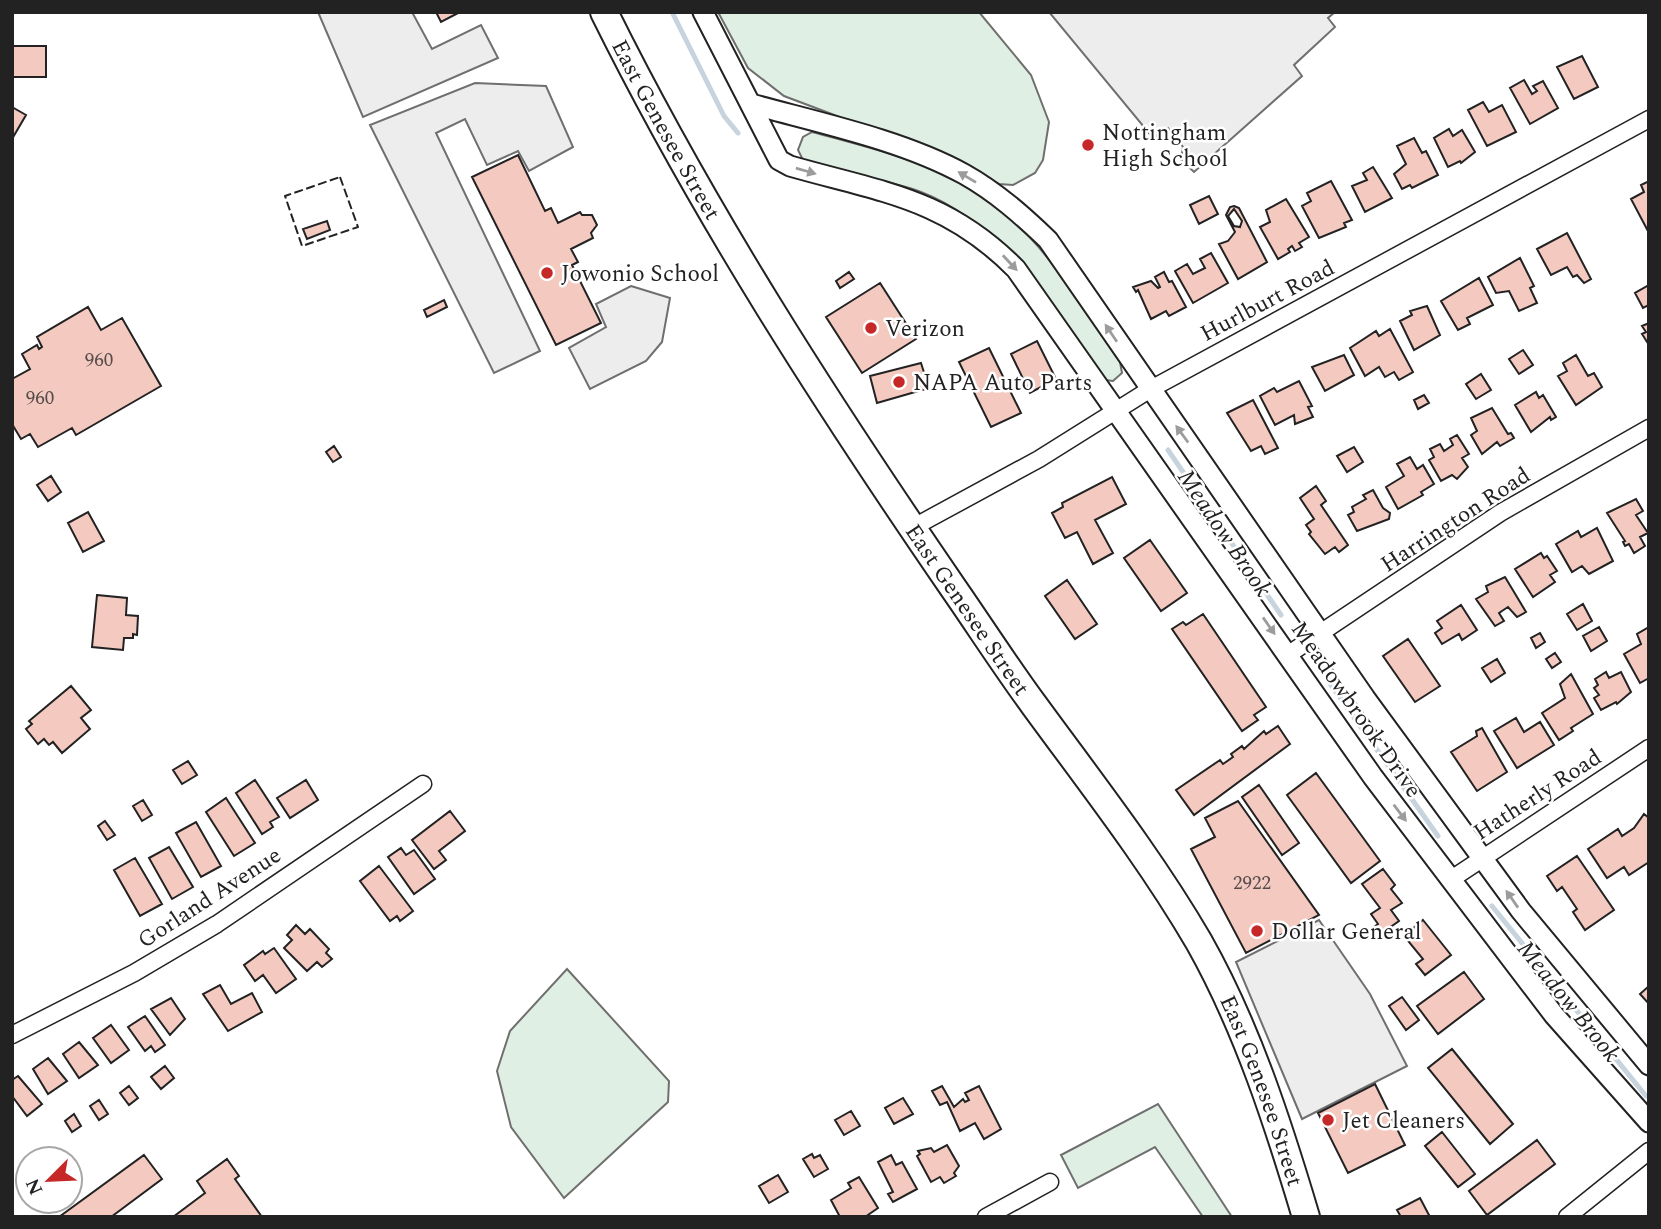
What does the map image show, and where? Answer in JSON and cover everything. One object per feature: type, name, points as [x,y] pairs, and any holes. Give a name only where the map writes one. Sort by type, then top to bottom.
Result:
[{"type":"main road","name":"East Genesee Street","points":[[604,12],[745,271],[912,528],[1033,704],[1132,837],[1199,942],[1243,1035],[1282,1137],[1306,1217]]},
{"type":"street","name":"Meadowbrook Drive","points":[[703,12],[779,160],[790,166],[915,200],[954,218],[996,249],[1032,290],[1373,777],[1554,1015],[1649,1122]]},
{"type":"street","name":"Meadowbrook Drive","points":[[751,103],[930,158],[965,175],[1014,207],[1048,240],[1149,390],[1320,633],[1483,857],[1559,961],[1649,1065]]},
{"type":"street","name":"Hurlburt Road","points":[[912,528],[1039,459],[1149,390],[1649,119]]},
{"type":"street","name":"Harrington Road","points":[[1289,654],[1500,513],[1649,428]]},
{"type":"street","name":"Hatherly Road","points":[[1450,880],[1649,748]]},
{"type":"street","name":"Gorland Avenue","points":[[12,1035],[134,973],[205,931],[423,784]]},
{"type":"street","points":[[1567,1217],[1649,1150]]},
{"type":"street","points":[[986,1217],[1050,1182]]},
{"type":"green space","points":[[718,12],[979,12],[1031,75],[1049,122],[1043,160],[1035,173],[1013,185],[999,184],[943,156],[784,96],[748,68]]},
{"type":"green space","points":[[812,132],[884,152],[954,178],[1006,213],[1028,235],[1067,284],[1120,362],[1122,373],[1113,381],[1105,380],[1025,272],[978,226],[951,207],[921,192],[817,166],[803,160],[798,150],[803,137]]},
{"type":"green space","points":[[567,969],[669,1081],[668,1102],[564,1198],[511,1127],[497,1071],[510,1031]]},
{"type":"green space","points":[[1158,1104],[1232,1217],[1203,1217],[1155,1147],[1078,1188],[1061,1155]]},
{"type":"shaded area","points":[[318,12],[412,12],[432,49],[481,25],[498,58],[363,117]]},
{"type":"shaded area","points":[[1049,12],[1335,12],[1328,18],[1335,27],[1294,65],[1302,76],[1194,172],[1181,160],[1183,147],[1168,128],[1153,138]]},
{"type":"shaded area","points":[[475,83],[546,86],[573,147],[529,171],[518,151],[487,165],[465,119],[436,133],[540,351],[494,373],[370,125]]},
{"type":"shaded area","points":[[631,286],[670,298],[662,342],[646,361],[590,389],[569,348],[606,327],[596,304]]},
{"type":"shaded area","points":[[1319,920],[1370,994],[1407,1066],[1302,1119],[1236,962]]},
{"type":"building","points":[[436,12],[460,12],[441,22]]},
{"type":"building","points":[[12,46],[46,46],[46,77],[12,77]]},
{"type":"building","points":[[1582,56],[1598,87],[1574,99],[1557,67]]},
{"type":"building","points":[[1524,80],[1532,94],[1537,91],[1533,86],[1543,81],[1558,108],[1530,124],[1510,88]]},
{"type":"building","points":[[1483,102],[1489,112],[1502,105],[1516,132],[1487,146],[1468,110]]},
{"type":"building","points":[[12,107],[26,115],[12,139]]},
{"type":"building","points":[[1449,129],[1453,136],[1462,130],[1475,152],[1461,163],[1460,161],[1448,167],[1434,138]]},
{"type":"building","points":[[1414,138],[1422,153],[1426,151],[1438,175],[1412,188],[1410,185],[1402,189],[1394,174],[1406,164],[1397,146]]},
{"type":"building","points":[[518,155],[545,211],[551,208],[558,223],[580,212],[582,215],[592,215],[597,225],[591,233],[593,238],[571,249],[578,262],[572,265],[601,323],[556,345],[472,177]]},
{"type":"building","points":[[1373,167],[1392,198],[1365,212],[1352,186],[1367,180],[1363,173]]},
{"type":"building","points":[[1331,181],[1352,220],[1344,223],[1346,227],[1319,238],[1302,206],[1311,201],[1307,193]]},
{"type":"building","points":[[1649,181],[1649,233],[1631,199],[1644,192],[1641,185]]},
{"type":"building","points":[[1209,196],[1218,214],[1199,224],[1190,205]]},
{"type":"building","points":[[1286,199],[1309,237],[1299,243],[1302,247],[1295,251],[1292,246],[1288,249],[1290,252],[1278,259],[1260,227],[1270,222],[1266,210]]},
{"type":"building","points":[[1230,207],[1239,208],[1267,262],[1238,279],[1219,244],[1228,241],[1235,232],[1226,215]],"holes":[[[1234,209],[1242,221],[1240,227],[1234,226],[1228,216]]]},
{"type":"building","points":[[327,221],[330,230],[307,239],[303,229]]},
{"type":"building","points":[[1567,233],[1591,279],[1584,283],[1577,275],[1573,277],[1567,267],[1551,275],[1537,249]]},
{"type":"building","points":[[1211,253],[1228,283],[1193,303],[1175,271],[1187,264],[1193,274],[1205,268],[1200,259]]},
{"type":"building","points":[[1520,258],[1534,286],[1530,288],[1537,303],[1519,311],[1509,291],[1496,293],[1488,277]]},
{"type":"building","points":[[849,272],[854,279],[840,288],[836,281]]},
{"type":"building","points":[[1164,272],[1186,307],[1169,316],[1166,311],[1151,319],[1138,290],[1136,292],[1133,287],[1151,281],[1158,288],[1160,287],[1155,277]]},
{"type":"building","points":[[1479,278],[1493,305],[1467,318],[1470,324],[1458,330],[1441,301]]},
{"type":"building","name":"Verizon","points":[[880,283],[916,339],[862,373],[826,317]]},
{"type":"building","points":[[1649,285],[1649,305],[1643,308],[1635,293]]},
{"type":"building","points":[[444,300],[447,307],[427,317],[424,310]]},
{"type":"building","points":[[1427,306],[1440,335],[1414,350],[1400,321],[1412,315],[1410,311]]},
{"type":"building","points":[[88,307],[101,330],[122,318],[161,386],[76,435],[72,428],[38,447],[30,434],[21,439],[12,424],[12,379],[30,369],[22,354],[37,345],[39,349],[42,347],[37,337]]},
{"type":"building","points":[[1649,323],[1649,345],[1642,334],[1646,332],[1642,326]]},
{"type":"building","points":[[1390,329],[1413,372],[1399,380],[1394,372],[1385,377],[1379,367],[1365,376],[1350,348],[1376,331],[1379,336]]},
{"type":"building","points":[[1037,341],[1056,379],[1030,393],[1011,354]]},
{"type":"building","points":[[989,348],[1021,413],[991,427],[959,362]]},
{"type":"building","points":[[1523,350],[1533,365],[1519,374],[1509,359]]},
{"type":"building","points":[[1344,355],[1354,375],[1325,391],[1312,367]]},
{"type":"building","points":[[1576,355],[1588,376],[1594,373],[1602,387],[1576,405],[1558,376],[1567,371],[1563,363]]},
{"type":"building","name":"NAPA Auto Parts","points":[[921,363],[929,388],[877,403],[870,376]]},
{"type":"building","points":[[1481,374],[1491,390],[1476,399],[1466,384]]},
{"type":"building","points":[[1299,381],[1312,406],[1308,407],[1313,417],[1295,424],[1294,415],[1275,425],[1260,396],[1274,388],[1277,392]]},
{"type":"building","points":[[1536,392],[1539,398],[1543,395],[1556,417],[1551,420],[1550,417],[1531,432],[1515,405]]},
{"type":"building","points":[[1424,395],[1429,403],[1418,409],[1414,400]]},
{"type":"building","points":[[1253,400],[1278,448],[1265,454],[1261,446],[1251,451],[1227,413]]},
{"type":"building","points":[[1492,408],[1508,434],[1511,433],[1514,438],[1500,446],[1497,442],[1482,454],[1471,435],[1477,431],[1471,418]]},
{"type":"building","points":[[1457,435],[1469,454],[1462,458],[1468,467],[1457,479],[1452,475],[1441,481],[1429,460],[1434,457],[1430,449],[1440,444],[1444,451],[1453,445],[1450,439]]},
{"type":"building","points":[[334,446],[341,457],[333,462],[326,452]]},
{"type":"building","points":[[1354,447],[1363,462],[1347,472],[1337,456]]},
{"type":"building","points":[[1410,457],[1417,469],[1423,465],[1434,484],[1421,492],[1423,495],[1398,509],[1386,487],[1404,476],[1397,464]]},
{"type":"building","points":[[51,476],[61,492],[48,501],[37,485]]},
{"type":"building","points":[[1112,477],[1126,504],[1095,520],[1113,553],[1093,564],[1077,532],[1065,538],[1052,513],[1063,507],[1062,503]]},
{"type":"building","points":[[1316,486],[1326,501],[1321,505],[1348,545],[1339,552],[1335,547],[1325,554],[1309,534],[1311,532],[1306,525],[1314,519],[1300,498]]},
{"type":"building","points":[[1373,490],[1383,508],[1390,513],[1389,519],[1357,531],[1348,515],[1354,512],[1352,507],[1366,499],[1363,495]]},
{"type":"building","points":[[1636,499],[1643,511],[1636,515],[1648,533],[1640,537],[1645,546],[1634,553],[1629,544],[1625,546],[1625,541],[1607,513]]},
{"type":"building","points":[[88,512],[104,541],[83,552],[68,523]]},
{"type":"building","points":[[1597,528],[1613,561],[1589,574],[1582,566],[1572,572],[1556,544],[1578,531],[1581,537]]},
{"type":"building","points":[[1150,540],[1187,593],[1161,611],[1124,558]]},
{"type":"building","points":[[1541,553],[1544,558],[1547,556],[1557,571],[1550,575],[1555,582],[1533,597],[1515,569]]},
{"type":"building","points":[[1505,577],[1526,612],[1517,617],[1508,607],[1499,613],[1504,621],[1495,626],[1476,599],[1488,592],[1486,586]]},
{"type":"building","points":[[1067,580],[1097,624],[1075,639],[1045,596]]},
{"type":"building","points":[[97,595],[127,598],[126,615],[138,616],[137,635],[124,638],[123,650],[92,647]]},
{"type":"building","points":[[1583,604],[1592,621],[1577,630],[1567,614]]},
{"type":"building","points":[[1461,605],[1477,630],[1462,640],[1459,634],[1442,644],[1435,633],[1442,628],[1437,621]]},
{"type":"building","points":[[1203,614],[1266,707],[1254,715],[1258,720],[1242,731],[1172,629],[1183,622],[1186,625]]},
{"type":"building","points":[[1599,627],[1607,641],[1591,651],[1583,636]]},
{"type":"building","points":[[1649,627],[1649,678],[1640,683],[1624,654],[1641,644],[1637,634]]},
{"type":"building","points":[[1540,633],[1545,642],[1536,648],[1531,638]]},
{"type":"building","points":[[1408,639],[1440,686],[1415,702],[1383,656]]},
{"type":"building","points":[[1555,653],[1561,662],[1552,668],[1546,659]]},
{"type":"building","points":[[1497,659],[1505,673],[1491,682],[1482,668]]},
{"type":"building","points":[[1606,672],[1609,678],[1621,672],[1631,692],[1617,704],[1616,702],[1601,710],[1594,698],[1599,695],[1594,688],[1598,685],[1595,679]]},
{"type":"building","points":[[1571,674],[1593,714],[1571,728],[1573,731],[1559,740],[1542,713],[1565,698],[1560,684]]},
{"type":"building","points":[[71,686],[91,710],[81,718],[90,729],[62,753],[53,742],[49,745],[44,739],[38,744],[26,729],[32,724],[29,721]]},
{"type":"building","points":[[1516,718],[1524,732],[1540,722],[1554,745],[1517,768],[1494,731]]},
{"type":"building","points":[[1278,726],[1290,744],[1194,815],[1176,790],[1220,760],[1223,764],[1233,757],[1231,754],[1242,746],[1244,749],[1264,731],[1266,734]]},
{"type":"building","points":[[1482,728],[1507,772],[1477,791],[1451,752],[1477,736],[1476,731]]},
{"type":"building","points":[[188,761],[197,775],[182,784],[173,770]]},
{"type":"building","points":[[1316,773],[1380,861],[1351,883],[1287,795]]},
{"type":"building","points":[[255,780],[279,817],[270,822],[273,827],[262,834],[236,793]]},
{"type":"building","points":[[306,780],[318,800],[290,818],[277,798]]},
{"type":"building","points":[[1259,785],[1299,843],[1282,855],[1242,797]]},
{"type":"building","points":[[226,798],[255,843],[234,856],[206,812]]},
{"type":"building","points":[[143,800],[152,815],[142,821],[133,806]]},
{"type":"building","points":[[1238,801],[1319,915],[1246,953],[1191,849],[1215,837],[1205,818]]},
{"type":"building","points":[[450,811],[465,831],[439,851],[446,860],[434,869],[412,840]]},
{"type":"building","points":[[1644,814],[1649,818],[1649,862],[1629,875],[1624,867],[1607,878],[1588,849],[1618,829],[1622,836],[1634,828]]},
{"type":"building","points":[[105,821],[115,835],[107,840],[98,826]]},
{"type":"building","points":[[196,822],[221,866],[201,877],[176,833]]},
{"type":"building","points":[[169,847],[193,887],[172,899],[149,858]]},
{"type":"building","points":[[401,848],[406,855],[414,850],[435,879],[414,894],[388,857]]},
{"type":"building","points":[[1577,856],[1614,910],[1585,930],[1573,912],[1577,909],[1562,887],[1557,891],[1547,876]]},
{"type":"building","points":[[135,858],[162,904],[140,916],[114,870]]},
{"type":"building","points":[[379,866],[413,911],[400,921],[397,916],[390,921],[360,881]]},
{"type":"building","points":[[1383,869],[1395,885],[1391,889],[1402,903],[1391,910],[1399,921],[1379,935],[1374,927],[1378,924],[1371,914],[1380,908],[1362,884]]},
{"type":"building","points":[[1423,920],[1451,955],[1425,975],[1416,964],[1423,959],[1404,936]]},
{"type":"building","points":[[296,925],[305,934],[310,929],[329,949],[326,953],[332,959],[322,967],[317,962],[307,971],[284,948],[292,940],[287,935]]},
{"type":"building","points":[[274,948],[296,979],[276,993],[263,975],[255,981],[244,965],[263,951],[265,954]]},
{"type":"building","points":[[1464,972],[1484,999],[1438,1034],[1417,1006]]},
{"type":"building","points":[[220,985],[231,1004],[252,993],[262,1012],[228,1031],[203,994]]},
{"type":"building","points":[[1649,986],[1649,1004],[1640,994]]},
{"type":"building","points":[[1402,997],[1419,1020],[1406,1030],[1389,1006]]},
{"type":"building","points":[[171,998],[185,1019],[170,1035],[151,1009]]},
{"type":"building","points":[[145,1016],[165,1045],[155,1052],[151,1046],[145,1051],[128,1027]]},
{"type":"building","points":[[111,1025],[129,1050],[111,1063],[93,1038]]},
{"type":"building","points":[[79,1042],[98,1065],[79,1078],[63,1054]]},
{"type":"building","points":[[1452,1049],[1513,1124],[1490,1144],[1428,1068]]},
{"type":"building","points":[[48,1058],[67,1081],[48,1094],[33,1069]]},
{"type":"building","points":[[165,1066],[174,1078],[161,1089],[151,1077]]},
{"type":"building","points":[[18,1076],[42,1104],[27,1116],[12,1096],[12,1080]]},
{"type":"building","points":[[1375,1084],[1405,1145],[1348,1173],[1318,1113]]},
{"type":"building","points":[[129,1086],[138,1098],[129,1105],[120,1093]]},
{"type":"building","points":[[942,1086],[954,1107],[963,1099],[965,1102],[969,1100],[965,1093],[979,1086],[1001,1129],[984,1139],[975,1123],[960,1131],[947,1102],[940,1105],[932,1091]]},
{"type":"building","points":[[903,1098],[913,1114],[894,1124],[885,1108]]},
{"type":"building","points":[[99,1100],[108,1114],[99,1120],[90,1106]]},
{"type":"building","points":[[851,1111],[860,1126],[844,1135],[835,1120]]},
{"type":"building","points":[[74,1114],[81,1126],[72,1132],[65,1121]]},
{"type":"building","points":[[1442,1132],[1475,1174],[1458,1187],[1425,1146]]},
{"type":"building","points":[[1537,1140],[1555,1164],[1487,1215],[1469,1191]]},
{"type":"building","points":[[947,1145],[959,1166],[954,1173],[956,1176],[944,1183],[940,1177],[931,1182],[917,1156],[920,1154],[918,1151],[931,1148],[934,1152]]},
{"type":"building","points":[[812,1154],[814,1158],[820,1155],[828,1169],[814,1177],[803,1159]]},
{"type":"building","points":[[144,1155],[162,1179],[111,1217],[59,1217],[84,1215],[84,1199]]},
{"type":"building","points":[[891,1155],[896,1165],[902,1162],[917,1189],[893,1202],[888,1194],[893,1192],[878,1162]]},
{"type":"building","points":[[227,1159],[239,1176],[235,1179],[262,1217],[173,1217],[205,1193],[197,1181]]},
{"type":"building","points":[[778,1175],[788,1192],[769,1203],[759,1186]]},
{"type":"building","points":[[859,1177],[878,1208],[865,1217],[840,1217],[831,1200],[851,1188],[848,1183]]},
{"type":"building","points":[[1420,1198],[1430,1217],[1401,1217],[1397,1210]]},
{"type":"waterway","name":"Meadow Brook","points":[[672,12],[724,116],[738,133]]},
{"type":"waterway","name":"Meadow Brook","points":[[1168,450],[1281,615]]},
{"type":"waterway","name":"Meadow Brook","points":[[1329,682],[1438,836]]},
{"type":"waterway","name":"Meadow Brook","points":[[1492,906],[1646,1096]]},
{"type":"fence","points":[[340,177],[358,227],[302,246],[285,196],[340,177]]},
{"type":"place","name":"Nottingham High School","points":[[1088,145]]},
{"type":"place","name":"Jowonio School","points":[[547,273]]},
{"type":"place","name":"Verizon","points":[[871,328]]},
{"type":"place","name":"NAPA Auto Parts","points":[[899,382]]},
{"type":"place","name":"Dollar General","points":[[1257,931]]},
{"type":"place","name":"Jet Cleaners","points":[[1328,1120]]}]
